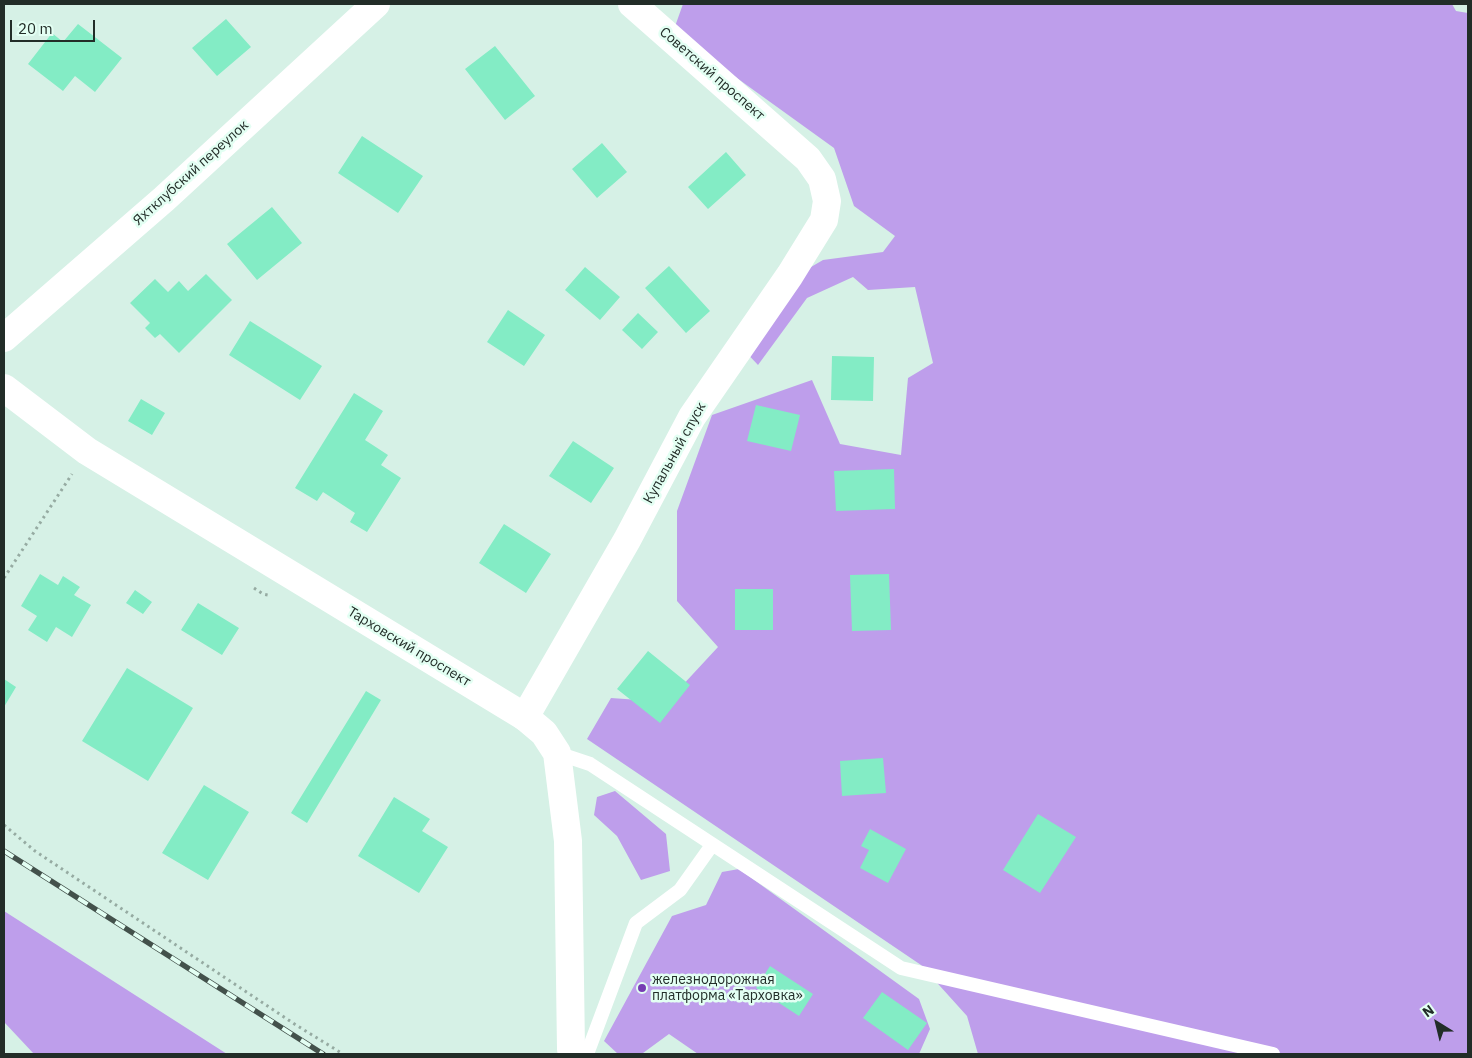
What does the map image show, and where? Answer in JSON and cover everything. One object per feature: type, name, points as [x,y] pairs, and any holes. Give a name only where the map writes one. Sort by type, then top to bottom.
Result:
[{"type":"street","name":"Яхтклубский переулок","points":[[4,338],[164,199],[376,4]]},
{"type":"street","name":"Советский проспект","points":[[632,4],[793,144]]},
{"type":"street","name":"Купальный спуск","points":[[525,717],[628,540],[692,417],[790,275],[824,220],[827,201],[822,179],[808,159],[793,144]]},
{"type":"street","name":"Тарховский проспект","points":[[4,388],[87,451],[525,717],[544,733],[557,752],[568,841],[577,1053]]},
{"type":"lane","points":[[557,752],[590,764],[902,968],[1273,1054]]},
{"type":"lane","points":[[577,1053],[636,923],[680,890],[712,845]]},
{"type":"path","points":[[4,578],[87,451]]},
{"type":"path","points":[[4,825],[35,851],[343,1054]]},
{"type":"shaded area","points":[[683,4],[1452,4],[1456,11],[1468,13],[1468,1054],[978,1054],[967,1016],[921,965],[587,739],[611,698],[667,702],[718,647],[677,601],[677,511],[712,415],[812,380],[840,444],[901,455],[908,378],[933,363],[915,287],[868,290],[853,277],[807,298],[758,365],[741,347],[787,281],[823,260],[883,252],[895,236],[854,206],[834,148],[673,32]]},
{"type":"shaded area","points":[[615,791],[666,834],[670,871],[641,880],[617,836],[594,815],[597,797]]},
{"type":"shaded area","points":[[739,869],[919,999],[930,1029],[919,1054],[698,1054],[669,1034],[643,1053],[618,1054],[604,1041],[672,916],[706,905],[722,872]]},
{"type":"shaded area","points":[[4,911],[227,1054],[34,1054],[4,1022]]},
{"type":"building","points":[[226,19],[251,47],[217,76],[192,48]]},
{"type":"building","points":[[78,24],[122,58],[95,92],[75,76],[63,91],[28,64],[52,33],[63,42]]},
{"type":"building","points":[[495,46],[535,96],[505,120],[465,69]]},
{"type":"building","points":[[362,136],[423,176],[398,213],[338,173]]},
{"type":"building","points":[[602,143],[627,172],[597,198],[572,169]]},
{"type":"building","points":[[726,152],[746,175],[708,209],[688,187]]},
{"type":"building","points":[[272,207],[302,243],[257,280],[227,244]]},
{"type":"building","points":[[669,266],[710,311],[686,333],[645,288]]},
{"type":"building","points":[[585,267],[620,297],[600,320],[565,290]]},
{"type":"building","points":[[206,274],[232,300],[179,353],[160,334],[155,338],[145,328],[150,323],[130,303],[155,279],[168,292],[179,281],[188,291]]},
{"type":"building","points":[[508,310],[545,335],[524,366],[487,342]]},
{"type":"building","points":[[638,313],[658,332],[642,349],[622,330]]},
{"type":"building","points":[[250,321],[322,366],[300,400],[229,355]]},
{"type":"building","points":[[832,356],[874,357],[873,401],[831,400]]},
{"type":"building","points":[[354,393],[383,411],[365,440],[388,455],[381,465],[401,478],[367,532],[350,522],[355,513],[323,492],[317,501],[295,488]]},
{"type":"building","points":[[141,399],[165,413],[152,435],[128,421]]},
{"type":"building","points":[[756,405],[800,415],[791,451],[747,441]]},
{"type":"building","points":[[573,441],[614,468],[591,503],[549,476]]},
{"type":"building","points":[[894,469],[895,509],[836,511],[834,471]]},
{"type":"building","points":[[504,524],[551,554],[526,593],[479,563]]},
{"type":"building","points":[[40,574],[58,585],[63,576],[80,587],[74,595],[91,605],[72,637],[56,627],[47,642],[28,630],[37,616],[21,606]]},
{"type":"building","points":[[889,574],[891,630],[852,631],[850,575]]},
{"type":"building","points":[[735,589],[773,589],[773,630],[735,630]]},
{"type":"building","points":[[135,590],[152,602],[143,614],[126,603]]},
{"type":"building","points":[[198,603],[239,628],[222,655],[181,630]]},
{"type":"building","points":[[648,651],[690,685],[660,723],[617,689]]},
{"type":"building","points":[[127,668],[193,708],[148,781],[82,741]]},
{"type":"building","points":[[4,679],[16,687],[4,707]]},
{"type":"building","points":[[366,691],[381,700],[307,823],[291,813]]},
{"type":"building","points":[[883,758],[886,793],[842,796],[840,761]]},
{"type":"building","points":[[204,785],[249,812],[208,880],[162,853]]},
{"type":"building","points":[[394,797],[430,819],[422,831],[448,847],[419,893],[358,856]]},
{"type":"building","points":[[1038,814],[1076,837],[1040,893],[1003,870]]},
{"type":"building","points":[[870,829],[906,849],[888,883],[860,868],[869,850],[861,846]]},
{"type":"building","points":[[770,966],[813,994],[799,1016],[756,988]]},
{"type":"building","points":[[882,992],[927,1023],[908,1050],[863,1018]]},
{"type":"railway","points":[[4,851],[323,1054]]},
{"type":"place","name":"железнодорожная платформа «Тарховка»","points":[[642,988]]}]
